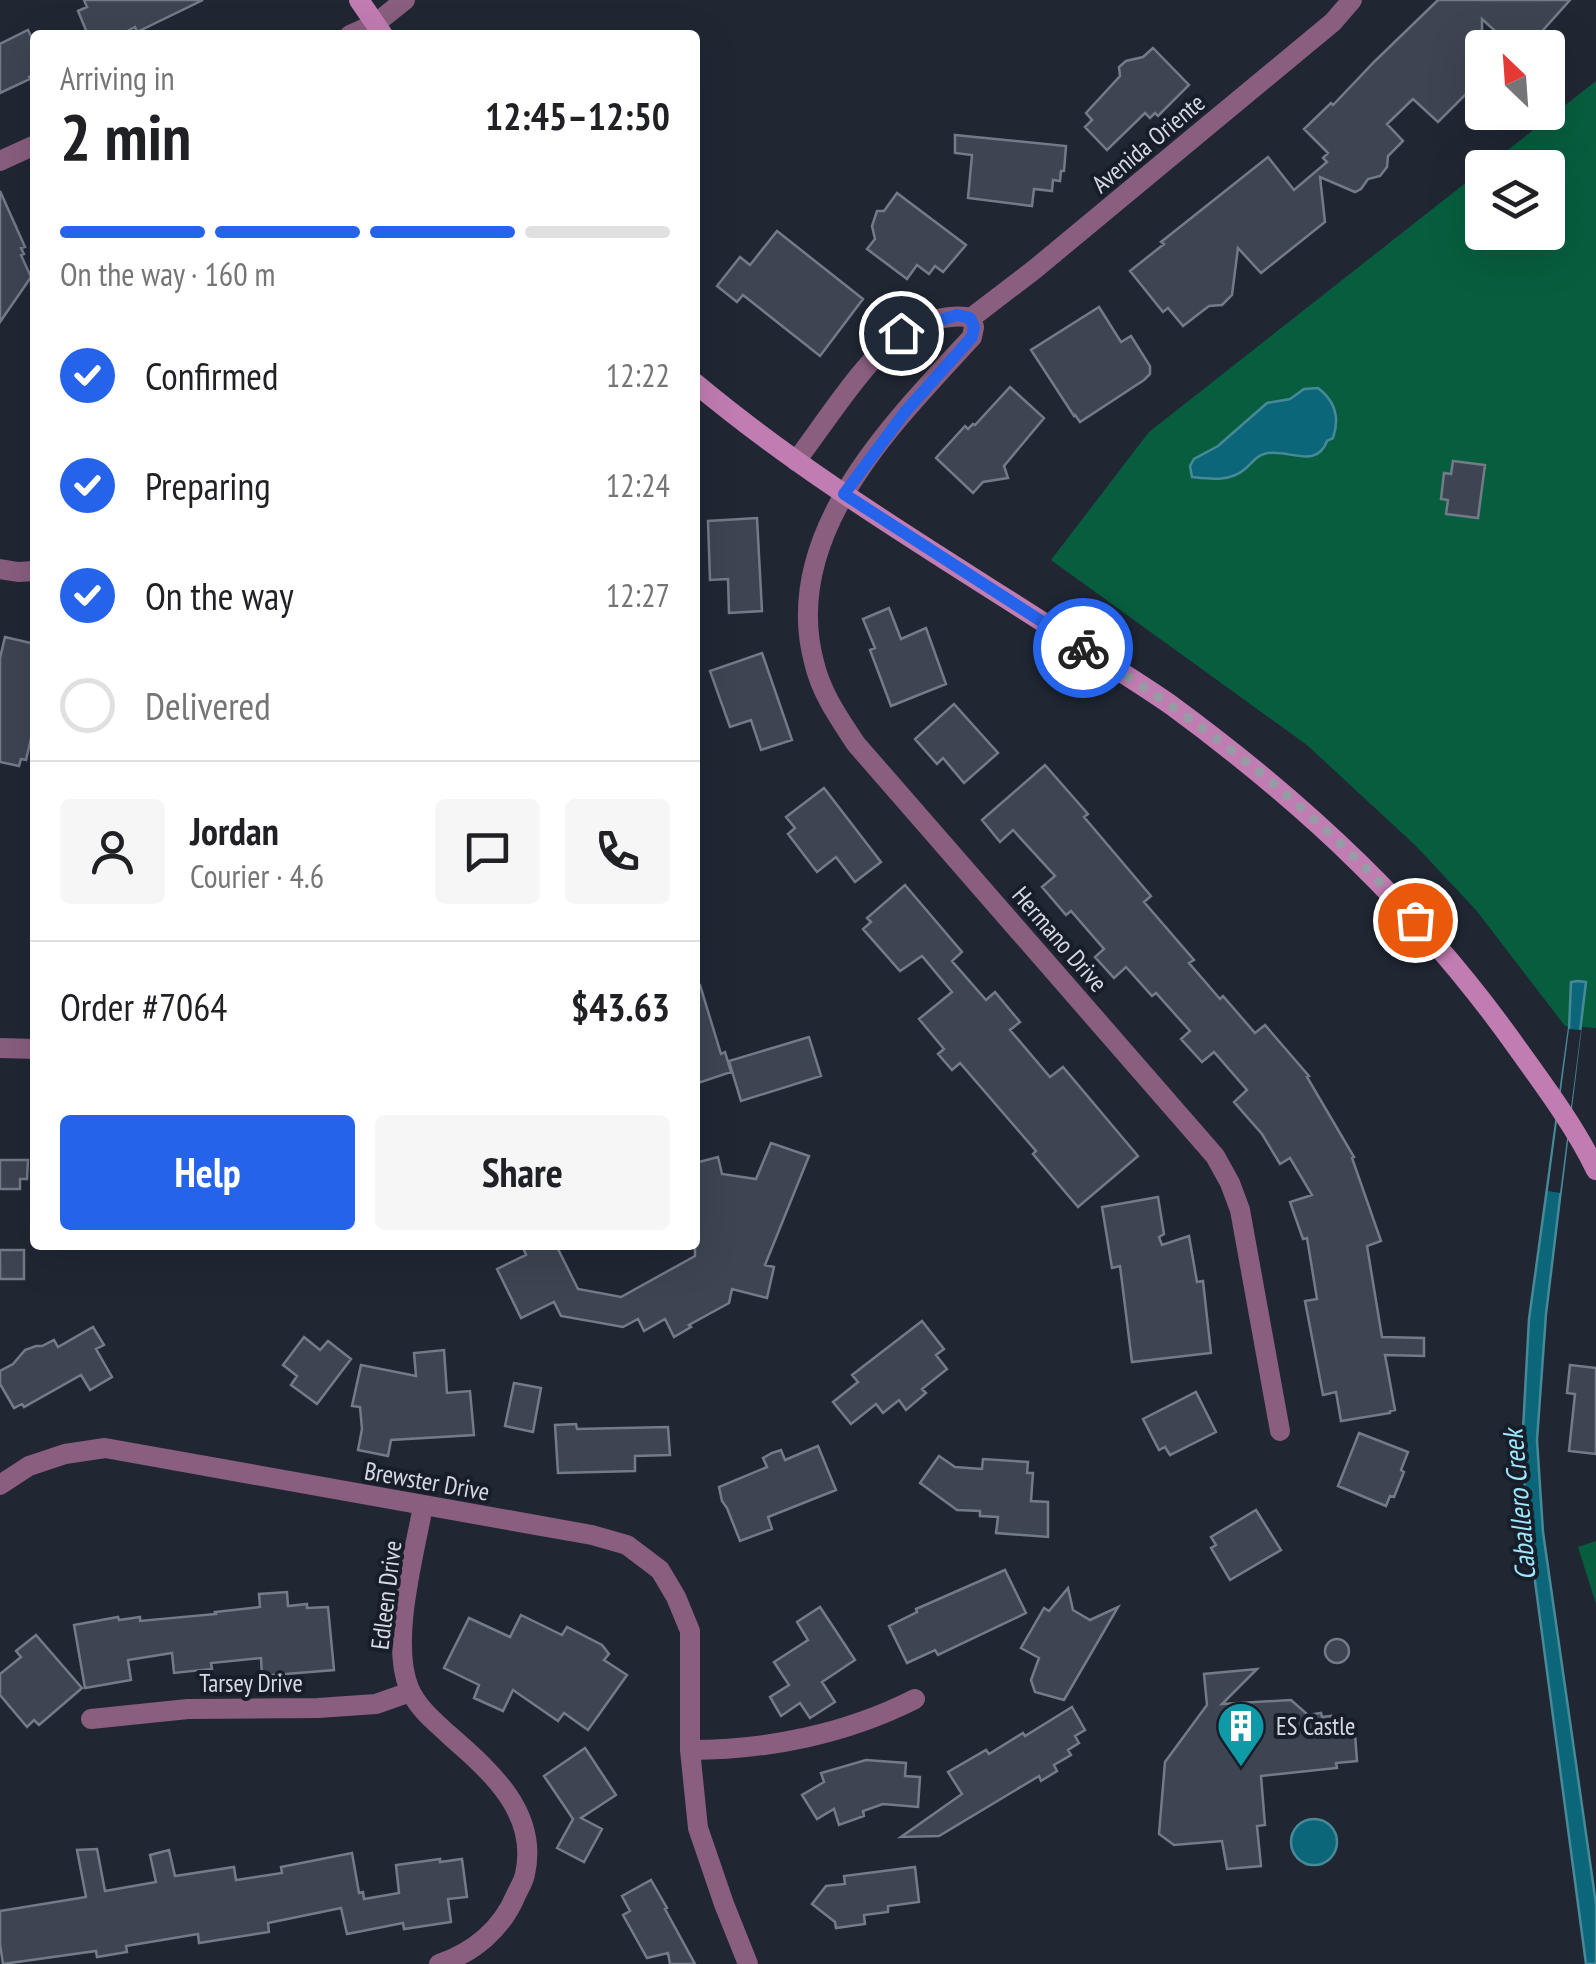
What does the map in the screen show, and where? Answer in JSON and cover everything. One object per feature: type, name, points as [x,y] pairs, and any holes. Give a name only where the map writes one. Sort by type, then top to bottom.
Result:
[{"type":"main road","points":[[359,0],[379,30]]},
{"type":"main road","points":[[700,387],[796,462],[1168,704],[1251,766],[1346,848],[1440,946],[1489,1008],[1565,1116],[1596,1170]]},
{"type":"street","points":[[379,30],[405,0]]},
{"type":"street","name":"Avenida Oriente","points":[[970,318],[1035,269],[1333,22],[1352,0]]},
{"type":"street","points":[[0,161],[30,146]]},
{"type":"street","name":"Avenida Oriente","points":[[796,462],[859,378],[901,333],[957,315],[970,318]]},
{"type":"street","name":"Avenida Oriente","points":[[844,494],[905,412],[972,337],[974,327],[970,318]]},
{"type":"street","name":"Hermano Drive","points":[[844,494],[821,538],[807,608],[813,661],[828,700],[856,744],[1215,1156],[1240,1210],[1280,1432]]},
{"type":"street","points":[[0,569],[30,571]]},
{"type":"street","points":[[0,1048],[30,1048]]},
{"type":"street","name":"Brewster Drive","points":[[0,1485],[29,1466],[65,1454],[105,1448],[592,1535],[627,1545],[660,1570],[690,1631],[690,1750],[698,1828],[748,1964]]},
{"type":"street","name":"Edleen Drive","points":[[410,1692],[402,1669],[400,1633],[423,1506]]},
{"type":"street","points":[[410,1692],[422,1710],[493,1773],[514,1804],[527,1838],[525,1874],[510,1911],[485,1940],[439,1964]]},
{"type":"street","name":"Tarsey Drive","points":[[91,1719],[188,1708],[376,1704],[410,1692]]},
{"type":"street","points":[[690,1750],[727,1750],[832,1732],[881,1716],[916,1699]]},
{"type":"green space","points":[[1596,81],[1596,1028],[1565,1026],[1476,910],[1416,846],[1307,745],[1051,560],[1149,432],[1465,183],[1465,250],[1565,250],[1565,150],[1508,150],[1533,130],[1565,130],[1565,105]]},
{"type":"green space","points":[[1596,1541],[1596,1604],[1578,1547]]},
{"type":"water","points":[[1318,388],[1332,404],[1336,424],[1333,438],[1316,455],[1264,454],[1233,476],[1192,477],[1190,466],[1194,459],[1218,446],[1267,403]]},
{"type":"water","points":[[1571,982],[1586,982],[1546,1314],[1537,1440],[1543,1532],[1596,1904],[1596,1964],[1586,1964],[1527,1521],[1522,1448],[1529,1319],[1569,1029]]},
{"type":"water","points":[[1314,1819],[1330,1826],[1337,1842],[1330,1858],[1314,1865],[1298,1858],[1291,1842],[1298,1826]]},
{"type":"pier","points":[[1569,1029],[1581,1030],[1560,1193],[1548,1191]]},
{"type":"building","points":[[84,0],[203,0],[141,30],[135,27],[86,30],[78,11],[87,7]]},
{"type":"building","points":[[1438,0],[1570,0],[1543,30],[1494,30],[1482,19],[1482,30],[1465,30],[1465,95],[1438,122],[1413,99],[1387,124],[1403,141],[1388,156],[1387,167],[1380,176],[1368,179],[1355,192],[1320,177],[1325,222],[1261,273],[1238,248],[1232,295],[1222,305],[1209,306],[1183,326],[1168,308],[1163,312],[1130,271],[1268,157],[1294,190],[1327,162],[1323,158],[1328,153],[1304,129]]},
{"type":"building","points":[[28,30],[30,34],[30,79],[0,93],[0,44]]},
{"type":"building","points":[[1153,48],[1189,85],[1158,116],[1155,113],[1150,118],[1145,113],[1107,150],[1085,127],[1092,120],[1086,113],[1120,76],[1119,67]]},
{"type":"building","points":[[955,135],[1066,146],[1064,171],[1060,181],[1053,180],[1052,191],[1034,189],[1032,206],[968,198],[972,155],[955,153]]},
{"type":"building","points":[[0,191],[25,247],[21,248],[21,255],[30,278],[0,322]]},
{"type":"building","points":[[897,193],[966,245],[943,272],[935,266],[929,274],[917,265],[907,279],[867,249],[875,239],[872,226],[877,211],[884,211]]},
{"type":"building","points":[[777,231],[863,299],[820,356],[743,295],[737,302],[717,286],[740,257],[750,265]]},
{"type":"building","points":[[1099,307],[1121,342],[1131,336],[1150,366],[1150,374],[1080,422],[1031,350]]},
{"type":"building","points":[[1010,387],[1044,418],[1004,466],[1008,478],[983,482],[973,493],[936,458],[965,426],[968,429],[975,425]]},
{"type":"building","points":[[1453,461],[1485,465],[1478,518],[1446,514],[1448,500],[1441,499],[1444,473],[1451,474]]},
{"type":"building","points":[[757,518],[762,611],[729,613],[728,579],[710,580],[708,521]]},
{"type":"building","points":[[889,608],[901,639],[926,628],[946,684],[891,706],[863,619]]},
{"type":"building","points":[[5,637],[30,643],[30,743],[26,760],[21,759],[19,766],[0,762],[0,658]]},
{"type":"building","points":[[762,653],[792,740],[761,750],[751,720],[730,727],[710,671]]},
{"type":"building","points":[[954,704],[998,753],[964,783],[943,758],[937,764],[915,739]]},
{"type":"building","points":[[1045,765],[1151,896],[1144,902],[1194,960],[1189,963],[1255,1033],[1265,1025],[1309,1076],[1354,1157],[1381,1241],[1367,1246],[1382,1337],[1424,1338],[1424,1356],[1385,1355],[1395,1410],[1390,1413],[1341,1421],[1336,1392],[1323,1395],[1305,1301],[1317,1299],[1307,1238],[1303,1239],[1290,1202],[1312,1195],[1290,1158],[1280,1164],[1262,1134],[1234,1102],[1247,1090],[1214,1052],[1202,1062],[1181,1039],[1190,1031],[1126,967],[1114,978],[1095,957],[1104,949],[1071,911],[1066,915],[1042,887],[1055,876],[1013,830],[1000,842],[982,820]]},
{"type":"building","points":[[824,788],[881,862],[855,882],[836,857],[817,872],[788,834],[795,828],[786,817]]},
{"type":"building","points":[[905,885],[962,952],[952,961],[986,1000],[995,992],[1020,1022],[1010,1030],[1050,1077],[1063,1067],[1138,1156],[1078,1207],[1033,1154],[1036,1151],[960,1063],[952,1070],[938,1054],[944,1049],[919,1019],[952,992],[922,956],[900,971],[863,929],[871,922],[867,918]]},
{"type":"building","points":[[700,985],[721,1054],[725,1052],[731,1072],[700,1082]]},
{"type":"building","points":[[809,1037],[821,1076],[741,1101],[729,1061]]},
{"type":"building","points":[[771,1143],[809,1156],[765,1265],[774,1267],[767,1298],[732,1289],[729,1303],[674,1337],[665,1319],[644,1331],[638,1319],[623,1327],[561,1316],[554,1302],[521,1318],[497,1269],[526,1255],[524,1250],[558,1250],[578,1289],[621,1297],[700,1250],[700,1162],[718,1157],[722,1174],[756,1179]]},
{"type":"building","points":[[0,1160],[28,1160],[27,1179],[20,1179],[20,1189],[0,1189]]},
{"type":"building","points":[[1158,1197],[1162,1245],[1189,1236],[1197,1282],[1203,1281],[1211,1353],[1132,1362],[1120,1266],[1112,1268],[1102,1207]]},
{"type":"building","points":[[0,1250],[24,1250],[24,1279],[0,1279]]},
{"type":"building","points":[[922,1321],[944,1349],[936,1355],[947,1369],[922,1389],[926,1393],[906,1410],[899,1400],[883,1413],[876,1404],[851,1424],[833,1402],[858,1382],[852,1375]]},
{"type":"building","points":[[93,1327],[104,1345],[96,1349],[112,1377],[90,1390],[81,1375],[24,1407],[22,1404],[14,1408],[0,1384],[0,1371],[13,1364],[25,1350],[54,1340],[58,1347]]},
{"type":"building","points":[[304,1337],[320,1350],[328,1341],[351,1359],[317,1404],[291,1385],[297,1376],[283,1365]]},
{"type":"building","points":[[444,1350],[447,1393],[470,1391],[474,1435],[391,1440],[388,1456],[358,1450],[362,1429],[360,1407],[352,1406],[361,1365],[416,1376],[414,1353]]},
{"type":"building","points":[[1570,1365],[1596,1368],[1596,1454],[1569,1451],[1575,1394],[1567,1393]]},
{"type":"building","points":[[514,1383],[541,1388],[533,1432],[505,1426]]},
{"type":"building","points":[[1196,1392],[1216,1432],[1170,1455],[1165,1447],[1159,1450],[1143,1419]]},
{"type":"building","points":[[576,1424],[577,1429],[668,1427],[670,1455],[635,1456],[635,1471],[558,1473],[555,1425]]},
{"type":"building","points":[[1359,1433],[1408,1452],[1394,1497],[1390,1496],[1386,1506],[1338,1486]]},
{"type":"building","points":[[818,1446],[836,1490],[768,1517],[772,1529],[740,1541],[719,1487],[767,1467],[763,1458],[772,1453],[781,1450],[785,1460]]},
{"type":"building","points":[[939,1456],[955,1467],[982,1469],[983,1459],[1028,1462],[1027,1473],[1033,1473],[1031,1501],[1048,1502],[1048,1537],[996,1533],[998,1517],[957,1510],[920,1483]]},
{"type":"building","points":[[1256,1510],[1281,1550],[1230,1580],[1211,1548],[1216,1545],[1211,1537]]},
{"type":"building","points":[[1005,1570],[1026,1613],[938,1655],[935,1650],[907,1663],[889,1626],[917,1612],[916,1609]]},
{"type":"building","points":[[1068,1588],[1073,1610],[1090,1620],[1118,1607],[1064,1700],[1035,1692],[1031,1680],[1039,1658],[1021,1648],[1044,1608],[1049,1611]]},
{"type":"building","points":[[287,1592],[288,1606],[328,1607],[334,1670],[262,1676],[261,1658],[211,1663],[212,1669],[174,1673],[172,1653],[128,1660],[131,1680],[85,1688],[74,1625],[118,1617],[140,1617],[140,1621],[216,1614],[260,1607],[259,1594]]},
{"type":"building","points":[[820,1607],[855,1660],[822,1682],[835,1702],[810,1718],[800,1703],[781,1716],[770,1697],[789,1685],[774,1662],[808,1640],[797,1622]]},
{"type":"building","points":[[521,1615],[562,1635],[567,1627],[602,1645],[609,1654],[604,1660],[627,1675],[588,1730],[564,1713],[558,1721],[513,1690],[503,1711],[474,1698],[479,1685],[444,1668],[469,1618],[510,1637]]},
{"type":"building","points":[[36,1635],[82,1688],[39,1725],[34,1720],[27,1727],[0,1695],[0,1674],[21,1657],[16,1651]]},
{"type":"building","points":[[1337,1639],[1346,1642],[1346,1660],[1337,1663],[1328,1660],[1325,1651],[1328,1642]]},
{"type":"building","name":"ES Castle","points":[[1257,1669],[1222,1704],[1291,1700],[1308,1715],[1331,1716],[1331,1723],[1354,1721],[1357,1761],[1336,1763],[1337,1768],[1261,1776],[1265,1825],[1257,1826],[1261,1866],[1227,1869],[1222,1841],[1174,1845],[1159,1834],[1165,1762],[1207,1705],[1204,1674]]},
{"type":"building","points":[[1072,1707],[1085,1730],[1075,1736],[1079,1743],[1068,1750],[1071,1755],[1054,1765],[1057,1771],[1041,1781],[1039,1776],[939,1836],[901,1837],[962,1794],[948,1772],[986,1750],[989,1754],[1023,1733],[1025,1736]]},
{"type":"building","points":[[585,1748],[616,1795],[581,1818],[602,1829],[584,1862],[557,1848],[573,1819],[544,1776]]},
{"type":"building","points":[[866,1760],[906,1763],[905,1776],[920,1777],[918,1807],[883,1804],[839,1825],[834,1809],[817,1819],[802,1795],[824,1782],[821,1773]]},
{"type":"building","points":[[97,1849],[105,1891],[156,1882],[150,1855],[169,1850],[175,1876],[234,1867],[236,1880],[282,1873],[281,1867],[352,1853],[359,1893],[363,1892],[364,1899],[399,1893],[396,1865],[440,1859],[462,1859],[467,1897],[448,1899],[451,1922],[404,1929],[403,1923],[347,1934],[341,1908],[268,1923],[269,1932],[199,1943],[198,1934],[126,1946],[127,1952],[97,1957],[96,1951],[3,1964],[0,1911],[86,1897],[77,1850]]},
{"type":"building","points":[[915,1867],[919,1902],[888,1906],[888,1912],[864,1915],[865,1924],[836,1928],[835,1922],[812,1904],[826,1886],[845,1884],[844,1876]]},
{"type":"building","points":[[651,1880],[695,1964],[670,1964],[668,1953],[647,1958],[623,1915],[630,1911],[622,1896]]},
{"type":"way so far","points":[[1083,648],[1168,704],[1251,766],[1346,848],[1415,920]]},
{"type":"place","name":"ES Castle","points":[[1241,1768]]},
{"type":"route","points":[[901,333],[957,315],[970,318],[974,327],[972,337],[905,412],[844,494],[1083,648]]},
{"type":"water label","name":"Caballero Creek","points":[[1519,1505]]}]
